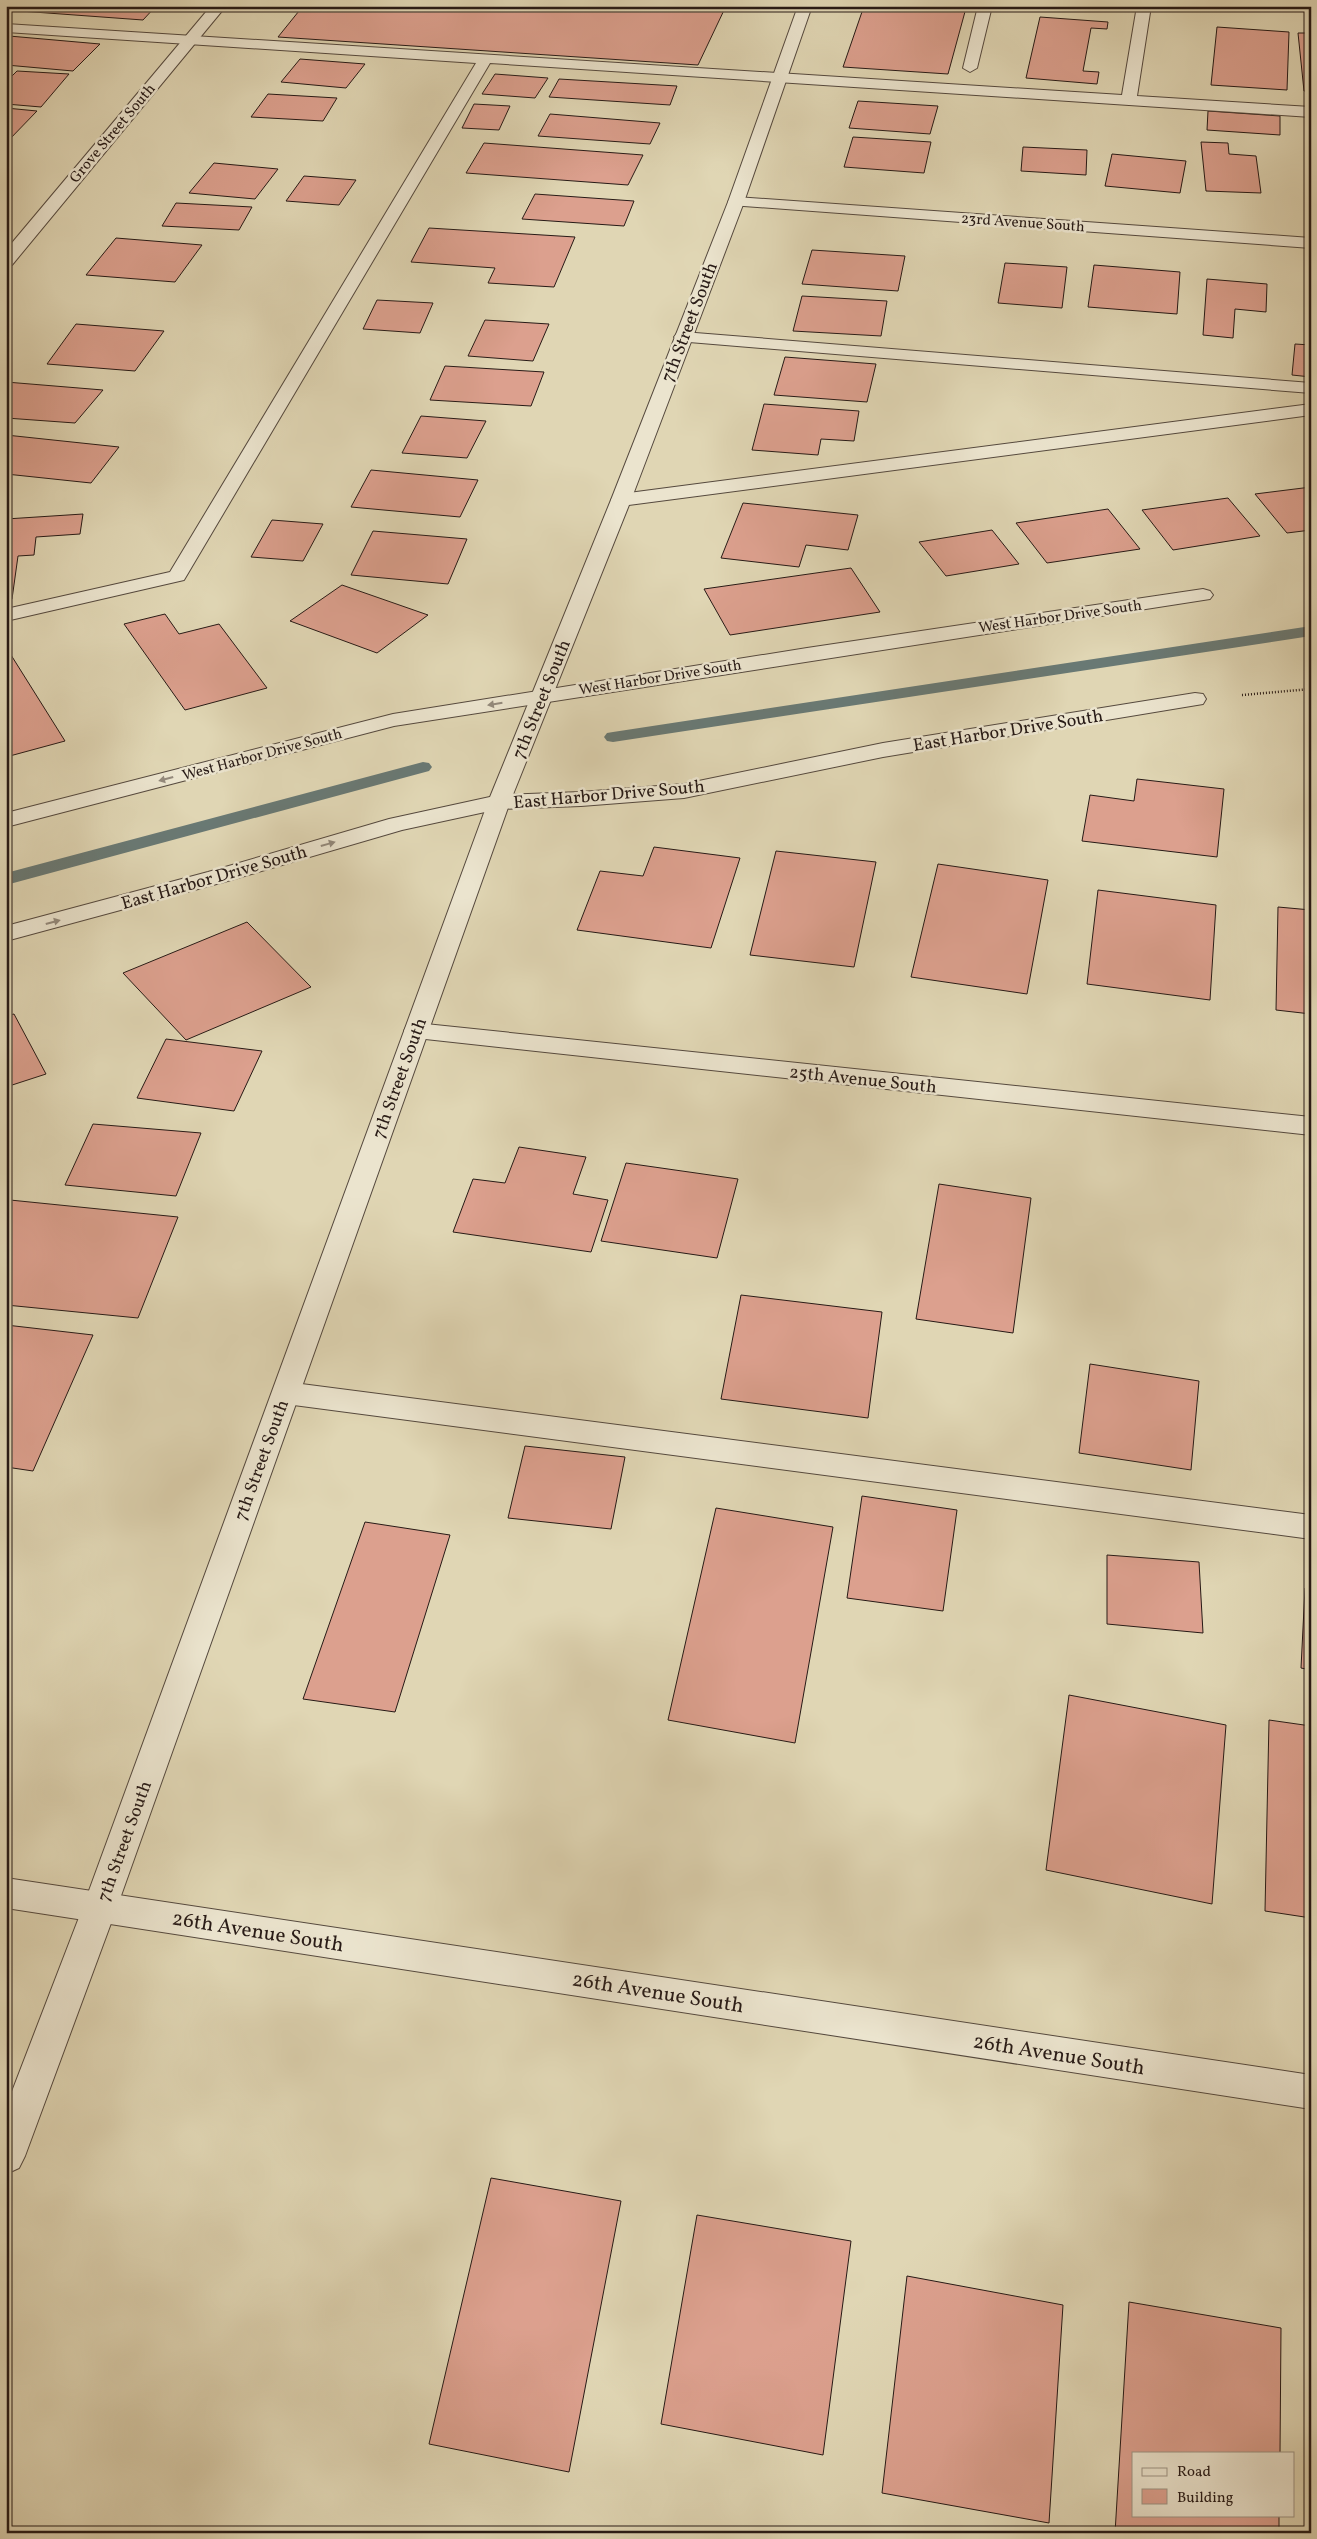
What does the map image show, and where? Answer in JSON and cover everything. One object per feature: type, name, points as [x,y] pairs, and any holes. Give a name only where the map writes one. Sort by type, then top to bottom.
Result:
[{"type":"street","name":"Grove Street South","points":[[6,261],[188,40],[219,6]]},
{"type":"street","name":"7th Street South","points":[[6,2156],[100,1907],[499,802],[543,696],[736,202],[805,6]]},
{"type":"street","points":[[970,68],[985,6]]},
{"type":"street","points":[[1129,100],[1144,6]]},
{"type":"street","points":[[6,28],[1311,112]]},
{"type":"street","points":[[6,615],[178,576],[485,59]]},
{"type":"street","name":"23rd Avenue South","points":[[736,202],[1311,243]]},
{"type":"street","points":[[683,337],[1311,388]]},
{"type":"street","points":[[620,500],[1311,409]]},
{"type":"street","name":"West Harbor Drive South","points":[[6,820],[393,720],[1203,595]]},
{"type":"street","name":"East Harbor Drive South","points":[[6,934],[216,877],[397,824],[499,802],[581,799],[684,791],[884,750],[1195,699]]},
{"type":"street","name":"25th Avenue South","points":[[416,1031],[1311,1126]]},
{"type":"street","points":[[286,1393],[1311,1527]]},
{"type":"street","name":"26th Avenue South","points":[[6,1892],[1311,2092]]},
{"type":"path","points":[[1195,699],[1311,689]]},
{"type":"building","points":[[25,6],[156,6],[143,20],[20,11]]},
{"type":"building","points":[[303,6],[726,6],[698,65],[278,37]]},
{"type":"building","points":[[864,6],[966,8],[948,74],[843,67]]},
{"type":"building","points":[[1040,17],[1108,22],[1107,29],[1091,28],[1083,71],[1099,72],[1097,84],[1026,78]]},
{"type":"building","points":[[1217,27],[1289,32],[1287,90],[1211,85]]},
{"type":"building","points":[[1298,33],[1311,33],[1311,91],[1304,91]]},
{"type":"building","points":[[9,36],[100,44],[73,71],[6,65],[6,39]]},
{"type":"building","points":[[300,59],[365,64],[346,88],[281,82]]},
{"type":"building","points":[[17,71],[69,74],[41,107],[6,104],[6,82]]},
{"type":"building","points":[[495,74],[548,78],[535,98],[482,94]]},
{"type":"building","points":[[559,79],[677,86],[670,105],[549,97]]},
{"type":"building","points":[[268,94],[337,98],[323,121],[251,117]]},
{"type":"building","points":[[858,101],[938,106],[930,134],[849,128]]},
{"type":"building","points":[[474,104],[510,106],[499,130],[462,128]]},
{"type":"building","points":[[6,108],[37,111],[7,142],[6,142]]},
{"type":"building","points":[[1208,111],[1280,116],[1280,135],[1207,130]]},
{"type":"building","points":[[550,114],[660,123],[650,144],[538,136]]},
{"type":"building","points":[[853,137],[931,142],[924,173],[844,167]]},
{"type":"building","points":[[1201,142],[1228,143],[1229,154],[1256,156],[1261,193],[1206,191]]},
{"type":"building","points":[[484,143],[643,155],[628,185],[466,173]]},
{"type":"building","points":[[1023,147],[1087,150],[1086,175],[1021,171]]},
{"type":"building","points":[[1112,154],[1186,161],[1180,193],[1105,186]]},
{"type":"building","points":[[214,163],[278,169],[255,199],[189,193]]},
{"type":"building","points":[[304,176],[356,180],[339,205],[286,201]]},
{"type":"building","points":[[535,194],[634,201],[624,226],[522,219]]},
{"type":"building","points":[[176,203],[252,207],[239,230],[162,226]]},
{"type":"building","points":[[429,228],[575,237],[554,287],[488,283],[495,268],[411,262]]},
{"type":"building","points":[[116,238],[202,245],[175,282],[86,275]]},
{"type":"building","points":[[812,250],[905,256],[898,291],[802,284]]},
{"type":"building","points":[[1005,263],[1067,267],[1062,308],[998,303]]},
{"type":"building","points":[[1094,265],[1180,272],[1177,314],[1088,307]]},
{"type":"building","points":[[1207,279],[1267,284],[1266,312],[1235,309],[1233,338],[1203,335]]},
{"type":"building","points":[[802,296],[887,301],[881,336],[793,331]]},
{"type":"building","points":[[377,300],[433,303],[420,333],[363,329]]},
{"type":"building","points":[[485,320],[549,324],[533,361],[468,356]]},
{"type":"building","points":[[76,324],[164,331],[135,371],[47,364]]},
{"type":"building","points":[[1295,344],[1311,345],[1311,377],[1292,375]]},
{"type":"building","points":[[785,357],[876,364],[867,402],[774,395]]},
{"type":"building","points":[[445,366],[544,372],[531,406],[430,400]]},
{"type":"building","points":[[6,382],[103,390],[75,423],[6,418]]},
{"type":"building","points":[[764,404],[859,411],[854,441],[821,439],[818,455],[752,450]]},
{"type":"building","points":[[421,416],[486,421],[467,458],[402,453]]},
{"type":"building","points":[[6,435],[119,447],[91,483],[6,474]]},
{"type":"building","points":[[371,470],[478,480],[460,517],[351,507]]},
{"type":"building","points":[[1311,487],[1311,530],[1287,533],[1255,494]]},
{"type":"building","points":[[1228,498],[1260,536],[1173,550],[1142,510]]},
{"type":"building","points":[[743,503],[858,515],[848,550],[806,545],[799,567],[721,558]]},
{"type":"building","points":[[1108,509],[1140,549],[1047,563],[1016,523]]},
{"type":"building","points":[[83,514],[80,534],[36,537],[34,555],[18,556],[12,599],[6,599],[6,519]]},
{"type":"building","points":[[272,520],[323,524],[303,561],[251,557]]},
{"type":"building","points":[[992,530],[1019,564],[946,576],[919,542]]},
{"type":"building","points":[[373,531],[467,539],[448,584],[351,575]]},
{"type":"building","points":[[851,568],[880,612],[730,635],[704,589]]},
{"type":"building","points":[[342,585],[428,615],[377,653],[290,621]]},
{"type":"building","points":[[165,614],[179,634],[219,624],[267,688],[185,710],[124,624]]},
{"type":"building","points":[[6,647],[65,741],[6,757]]},
{"type":"building","points":[[1137,779],[1224,789],[1217,857],[1082,841],[1090,795],[1134,801]]},
{"type":"building","points":[[654,847],[740,858],[711,948],[577,930],[600,871],[643,876]]},
{"type":"building","points":[[776,851],[876,862],[854,967],[750,955]]},
{"type":"building","points":[[938,864],[1048,880],[1027,994],[911,977]]},
{"type":"building","points":[[1098,890],[1216,905],[1210,1000],[1087,984]]},
{"type":"building","points":[[1278,907],[1311,910],[1311,1014],[1276,1010]]},
{"type":"building","points":[[247,922],[311,987],[186,1040],[123,973]]},
{"type":"building","points":[[14,1014],[46,1074],[6,1087],[6,1016]]},
{"type":"building","points":[[166,1039],[262,1051],[234,1111],[137,1098]]},
{"type":"building","points":[[93,1124],[201,1133],[176,1196],[65,1185]]},
{"type":"building","points":[[519,1147],[586,1157],[573,1194],[608,1200],[591,1252],[453,1232],[473,1179],[505,1183]]},
{"type":"building","points":[[626,1163],[738,1179],[717,1258],[601,1241]]},
{"type":"building","points":[[939,1184],[1031,1198],[1013,1333],[916,1319]]},
{"type":"building","points":[[10,1200],[178,1217],[138,1318],[6,1305],[6,1208]]},
{"type":"building","points":[[741,1295],[882,1312],[868,1418],[721,1399]]},
{"type":"building","points":[[6,1325],[93,1335],[33,1471],[6,1467]]},
{"type":"building","points":[[1090,1364],[1199,1381],[1191,1470],[1079,1453]]},
{"type":"building","points":[[525,1446],[625,1457],[611,1529],[508,1518]]},
{"type":"building","points":[[862,1496],[957,1510],[943,1611],[847,1598]]},
{"type":"building","points":[[716,1508],[833,1527],[795,1743],[668,1720]]},
{"type":"building","points":[[365,1522],[450,1535],[395,1712],[303,1699]]},
{"type":"building","points":[[1107,1555],[1199,1562],[1203,1633],[1107,1624]]},
{"type":"building","points":[[1305,1588],[1311,1589],[1311,1670],[1301,1668]]},
{"type":"building","points":[[1069,1695],[1226,1725],[1212,1904],[1046,1870]]},
{"type":"building","points":[[1269,1720],[1311,1726],[1311,1918],[1265,1911]]},
{"type":"building","points":[[491,2178],[621,2201],[569,2472],[429,2444]]},
{"type":"building","points":[[697,2215],[851,2241],[823,2455],[661,2424]]},
{"type":"building","points":[[907,2276],[1063,2305],[1049,2523],[882,2493]]},
{"type":"building","points":[[1129,2302],[1281,2328],[1280,2452],[1132,2452],[1132,2516],[1279,2516],[1279,2533],[1115,2533]]},
{"type":"building","points":[[1307,2489],[1311,2490],[1311,2533],[1307,2533]]},
{"type":"waterway","points":[[613,737],[1311,631]]},
{"type":"waterway","points":[[6,879],[423,767]]}]
